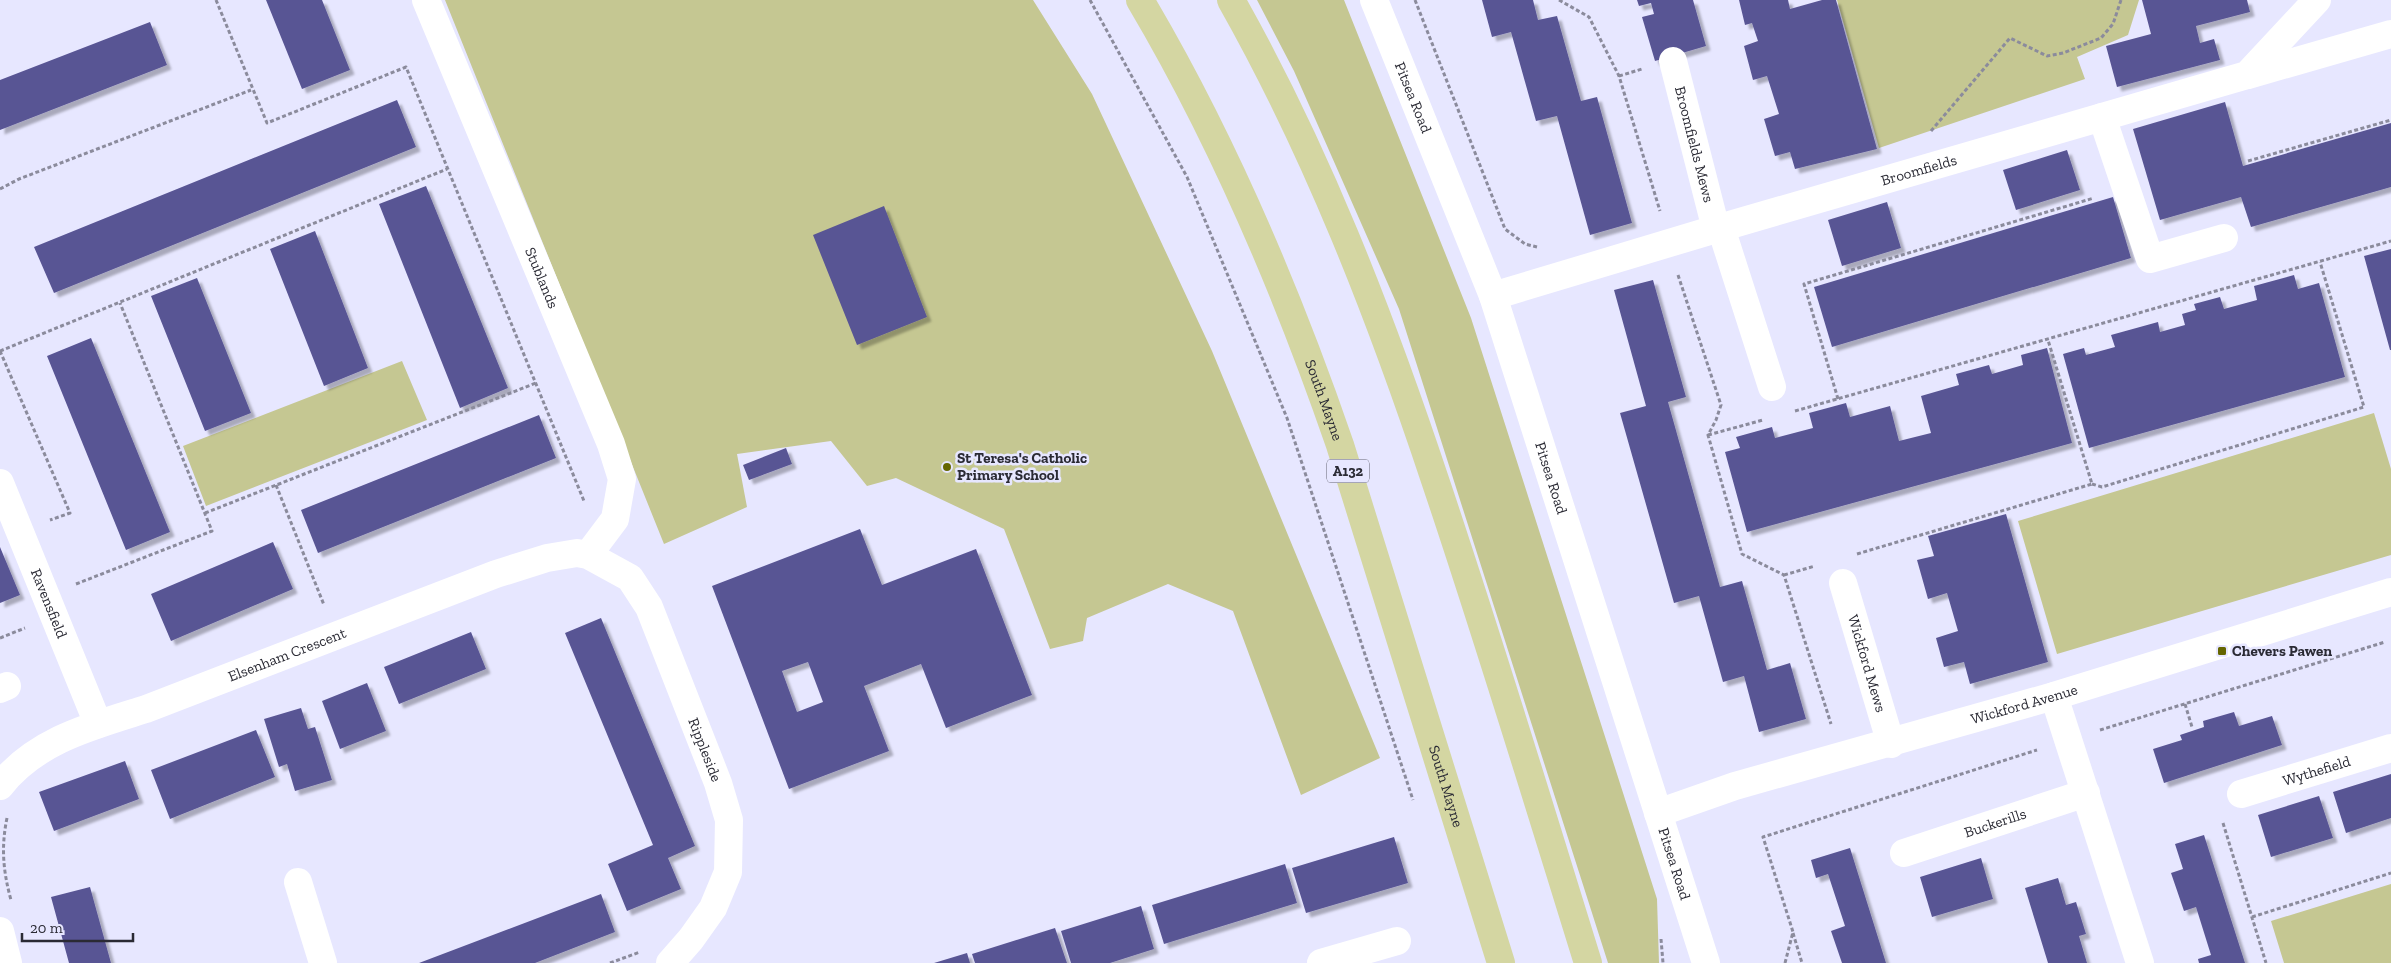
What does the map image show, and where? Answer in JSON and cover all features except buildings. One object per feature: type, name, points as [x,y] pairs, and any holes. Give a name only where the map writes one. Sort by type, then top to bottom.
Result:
[{"type":"main road","name":"South Mayne","points":[[1140,0],[1191,92],[1238,187],[1316,374],[1340,445],[1501,963]]},
{"type":"main road","points":[[1231,0],[1292,114],[1378,316],[1463,562],[1588,963]]},
{"type":"street","name":"Stublands","points":[[426,0],[611,444],[622,479],[615,519],[588,555]]},
{"type":"street","name":"Pitsea Road","points":[[1374,0],[1493,296],[1706,963]]},
{"type":"street","points":[[2247,75],[2317,0]]},
{"type":"street","name":"Broomfields","points":[[1493,296],[1718,228],[2391,34]]},
{"type":"street","name":"Broomfields Mews","points":[[1673,61],[1718,228],[1772,387]]},
{"type":"street","points":[[2102,117],[2150,259],[2224,238]]},
{"type":"street","name":"Ravensfield","points":[[0,483],[98,724]]},
{"type":"street","name":"Elsenham Crescent","points":[[5,770],[48,744],[98,724],[146,709],[496,574],[547,558],[577,553],[588,555]]},
{"type":"street","name":"Rippleside","points":[[588,555],[630,578],[649,607],[718,783],[729,820],[728,872],[713,908],[691,939],[670,963]]},
{"type":"street","name":"Wickford Mews","points":[[1843,583],[1891,744]]},
{"type":"street","name":"Wickford Avenue","points":[[1658,814],[1735,786],[1891,744],[2054,696],[2391,592]]},
{"type":"street","points":[[2054,696],[2140,963]]},
{"type":"street","name":"Wythefield","points":[[2241,794],[2391,748]]},
{"type":"street","name":"Buckerills","points":[[1904,854],[2086,794]]},
{"type":"street","points":[[298,882],[323,963]]},
{"type":"street","points":[[0,932],[8,963]]},
{"type":"street","points":[[1321,963],[1397,941]]},
{"type":"path","points":[[216,0],[251,90],[267,123],[406,67],[587,508]]},
{"type":"path","points":[[1090,0],[1186,178],[1287,418],[1414,804]]},
{"type":"path","points":[[1415,0],[1505,229],[1525,244],[1539,248]]},
{"type":"path","points":[[1559,0],[1590,17],[1619,76],[1660,214]]},
{"type":"path","points":[[1927,135],[2010,38],[2047,56],[2063,53],[2101,38],[2113,24],[2121,0]]},
{"type":"path","points":[[0,189],[19,179],[251,90]]},
{"type":"path","points":[[2248,161],[2391,120]]},
{"type":"path","points":[[46,522],[70,512],[0,351],[447,169]]},
{"type":"path","points":[[1838,399],[1804,284],[2099,196]]},
{"type":"path","points":[[1791,412],[2391,241]]},
{"type":"path","points":[[1669,244],[1721,405],[1708,435],[1742,554],[1784,575],[1822,564]]},
{"type":"path","points":[[1850,556],[2092,484],[2102,487],[2364,407],[2320,262]]},
{"type":"path","points":[[74,585],[212,531],[120,302]]},
{"type":"path","points":[[2048,340],[2092,484]]},
{"type":"path","points":[[205,513],[536,383]]},
{"type":"path","points":[[1708,435],[1773,417]]},
{"type":"path","points":[[276,485],[324,607]]},
{"type":"path","points":[[1784,575],[1834,734]]},
{"type":"path","points":[[2094,731],[2385,642]]},
{"type":"path","points":[[2185,704],[2192,727]]},
{"type":"path","points":[[1802,963],[1763,837],[2046,747]]},
{"type":"path","points":[[8,814],[2,839],[2,867],[12,906]]},
{"type":"path","points":[[2220,815],[2266,963]]},
{"type":"path","points":[[2252,917],[2391,873]]},
{"type":"path","points":[[1785,963],[1793,932]]},
{"type":"green space","name":"St Teresa's Catholic Primary School","points":[[445,0],[1033,0],[1092,94],[1212,351],[1380,758],[1301,795],[1233,611],[1168,584],[1087,618],[1083,641],[1050,649],[1004,529],[896,478],[867,486],[831,441],[737,454],[747,507],[664,544]]},
{"type":"green space","points":[[1257,0],[1344,0],[1471,318],[1657,899],[1659,963],[1608,963],[1399,309],[1294,71]]},
{"type":"green space","points":[[1837,0],[2139,0],[2128,35],[2077,57],[2085,79],[1879,148]]},
{"type":"green space","points":[[402,361],[427,420],[206,506],[183,446]]},
{"type":"green space","points":[[2374,413],[2391,469],[2391,555],[2057,654],[2018,521]]},
{"type":"green space","points":[[2391,884],[2391,963],[2284,963],[2271,921]]},
{"type":"place","name":"St Teresa's Catholic Primary School","points":[[947,467]]},
{"type":"place","name":"Chevers Pawen","points":[[2222,651]]}]
